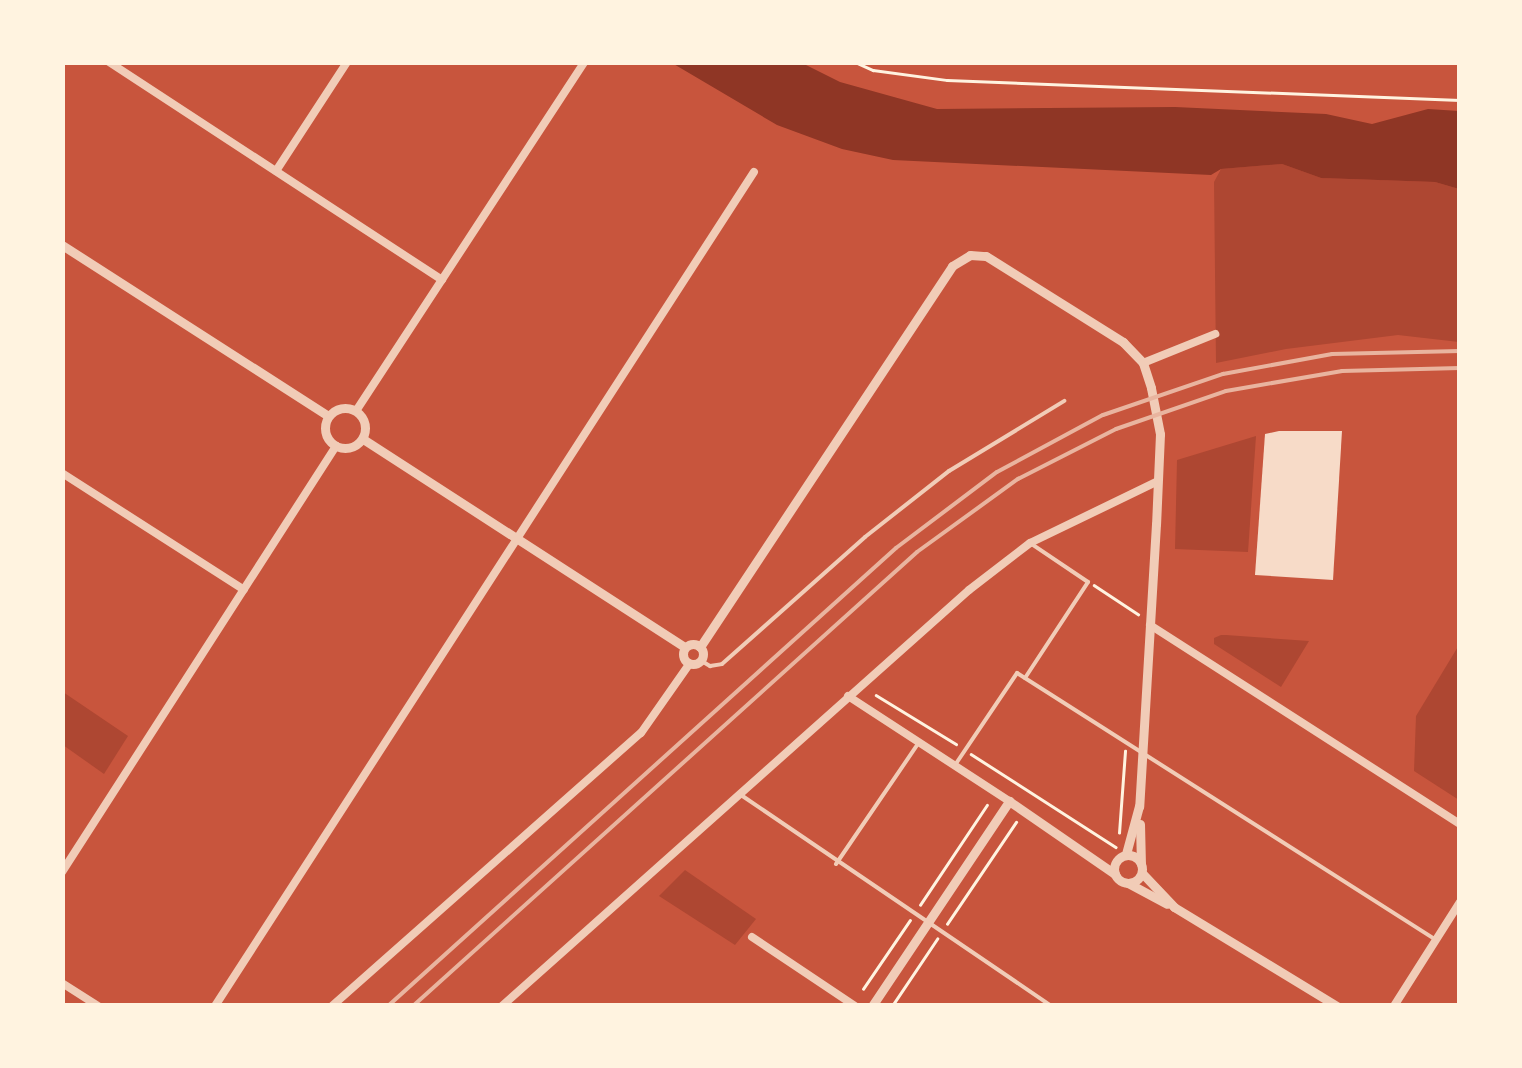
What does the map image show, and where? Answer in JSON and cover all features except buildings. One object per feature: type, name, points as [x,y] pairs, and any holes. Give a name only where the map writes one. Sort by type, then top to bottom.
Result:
[{"type":"street","points":[[109,62],[442,280]]},
{"type":"street","points":[[276,170],[347,62]]},
{"type":"street","points":[[356,411],[584,62]]},
{"type":"street","points":[[215,1006],[754,172]]},
{"type":"street","points":[[62,245],[328,416]]},
{"type":"street","points":[[332,1006],[641,733],[695,662],[700,647],[930,297],[952,266],[970,255],[998,262],[1123,342],[1143,363],[1160,434],[1139,806],[1142,868],[1127,883]]},
{"type":"street","points":[[1143,363],[1216,334]]},
{"type":"street","points":[[344,408],[356,411],[365,422],[362,439],[350,448],[336,446],[325,430],[328,416],[344,408]]},
{"type":"street","points":[[362,439],[685,648],[700,647]]},
{"type":"street","points":[[62,872],[336,446]]},
{"type":"street","points":[[62,473],[244,590]]},
{"type":"street","points":[[502,1006],[513,1002],[916,633],[1030,544],[1158,481]]},
{"type":"street","points":[[1150,624],[1460,824]]},
{"type":"street","points":[[685,648],[683,656],[695,662]]},
{"type":"street","points":[[848,696],[1081,847],[1127,883],[1174,906],[1333,1005]]},
{"type":"street","points":[[872,1006],[1010,801]]},
{"type":"street","points":[[1114,874],[1139,806]]},
{"type":"street","points":[[1081,847],[1121,857],[1142,868],[1174,906]]},
{"type":"street","points":[[1394,1006],[1460,902]]},
{"type":"street","points":[[752,937],[855,1006]]},
{"type":"street","points":[[62,982],[98,1006]]},
{"type":"lane","points":[[695,662],[722,664],[864,537],[948,471],[1064,401]]},
{"type":"lane","points":[[1024,678],[1088,582],[1030,544]]},
{"type":"lane","points":[[954,765],[1017,672],[1436,940]]},
{"type":"lane","points":[[836,864],[919,742]]},
{"type":"lane","points":[[738,792],[836,864],[1050,1006]]},
{"type":"path","points":[[854,62],[873,70],[947,80],[1460,100]]},
{"type":"path","points":[[1088,582],[1150,624]]},
{"type":"path","points":[[876,695],[1118,848],[1126,742]]},
{"type":"path","points":[[863,989],[987,806]]},
{"type":"path","points":[[892,1006],[1016,822]]},
{"type":"shaded area","points":[[672,63],[802,63],[840,82],[937,109],[1175,107],[1326,114],[1372,124],[1428,109],[1459,111],[1459,189],[1435,182],[1321,178],[1282,164],[1221,169],[1211,175],[893,160],[842,149],[777,125]]},
{"type":"shaded area","points":[[1282,164],[1321,178],[1435,182],[1459,189],[1459,342],[1398,335],[1286,349],[1216,363],[1214,182],[1221,169]]},
{"type":"shaded area","points":[[1256,436],[1248,552],[1175,549],[1177,460]]},
{"type":"shaded area","points":[[1221,635],[1309,641],[1281,687],[1214,644],[1214,638]]},
{"type":"shaded area","points":[[1459,645],[1459,800],[1414,771],[1416,716]]},
{"type":"shaded area","points":[[63,692],[128,736],[104,774],[63,745]]},
{"type":"shaded area","points":[[685,870],[756,919],[735,945],[659,896]]},
{"type":"railway","points":[[388,1006],[896,548],[997,472],[1103,415],[1223,374],[1332,354],[1460,351]]},
{"type":"railway","points":[[413,1006],[917,552],[1018,479],[1116,429],[1226,391],[1342,371],[1460,368]]}]
